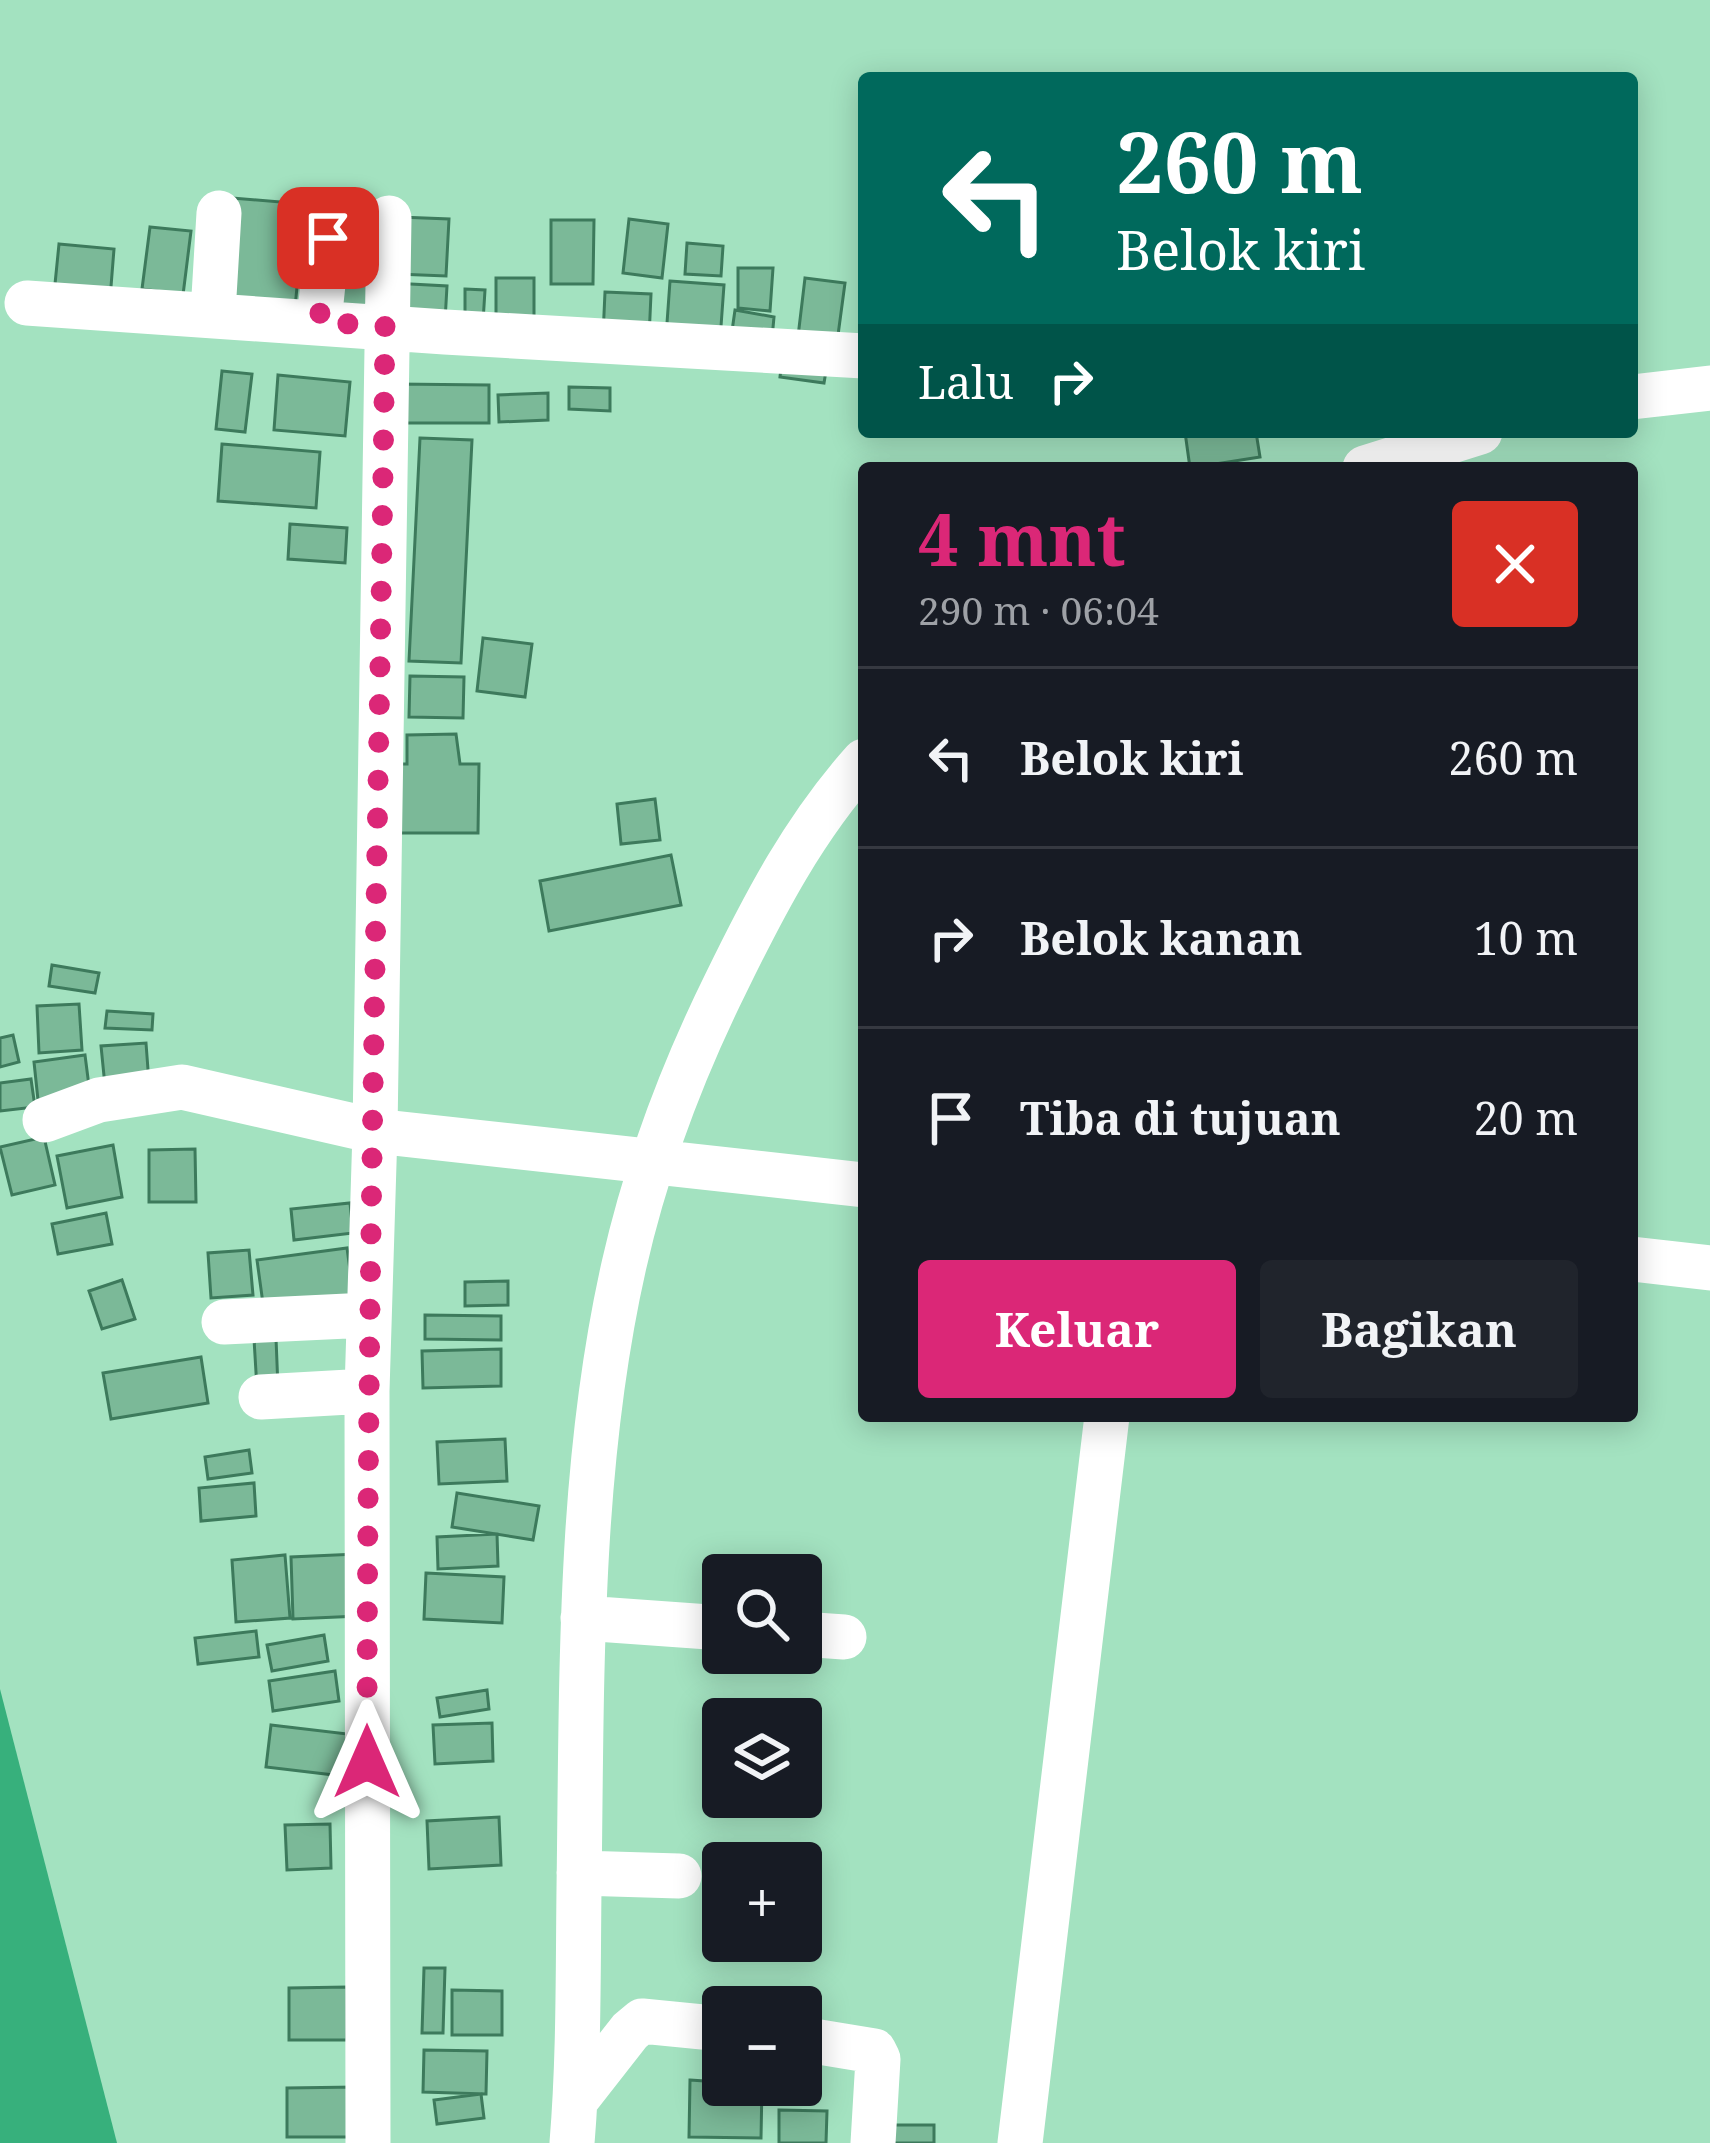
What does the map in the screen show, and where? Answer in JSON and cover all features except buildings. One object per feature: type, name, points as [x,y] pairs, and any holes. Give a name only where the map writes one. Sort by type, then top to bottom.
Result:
[{"type":"street","points":[[213,314],[219,213]]},
{"type":"street","points":[[368,2143],[367,1391],[389,218]]},
{"type":"street","points":[[319,322],[328,238]]},
{"type":"street","points":[[27,303],[858,356]]},
{"type":"street","points":[[1638,396],[1710,388]]},
{"type":"street","points":[[1384,462],[1461,438]]},
{"type":"street","points":[[574,2122],[583,1618],[604,1378],[625,1259],[654,1159],[697,1042],[776,879],[826,803],[858,767]]},
{"type":"street","points":[[45,1120],[118,1096],[182,1087],[375,1131],[858,1184]]},
{"type":"street","points":[[1638,1260],[1710,1268]]},
{"type":"street","points":[[224,1322],[368,1315]]},
{"type":"street","points":[[260,1397],[367,1391]]},
{"type":"street","points":[[1020,2143],[1106,1422]]},
{"type":"street","points":[[583,1618],[702,1626]]},
{"type":"street","points":[[579,1873],[679,1876]]},
{"type":"street","points":[[574,2122],[630,2030],[642,2021],[702,2027]]},
{"type":"street","points":[[822,2042],[874,2051],[878,2059],[872,2143]]},
{"type":"shaded area","points":[[0,1689],[117,2143],[0,2143]]},
{"type":"route","points":[[328,238],[319,322],[385,326],[375,1131],[367,1391],[367,1762]]}]
